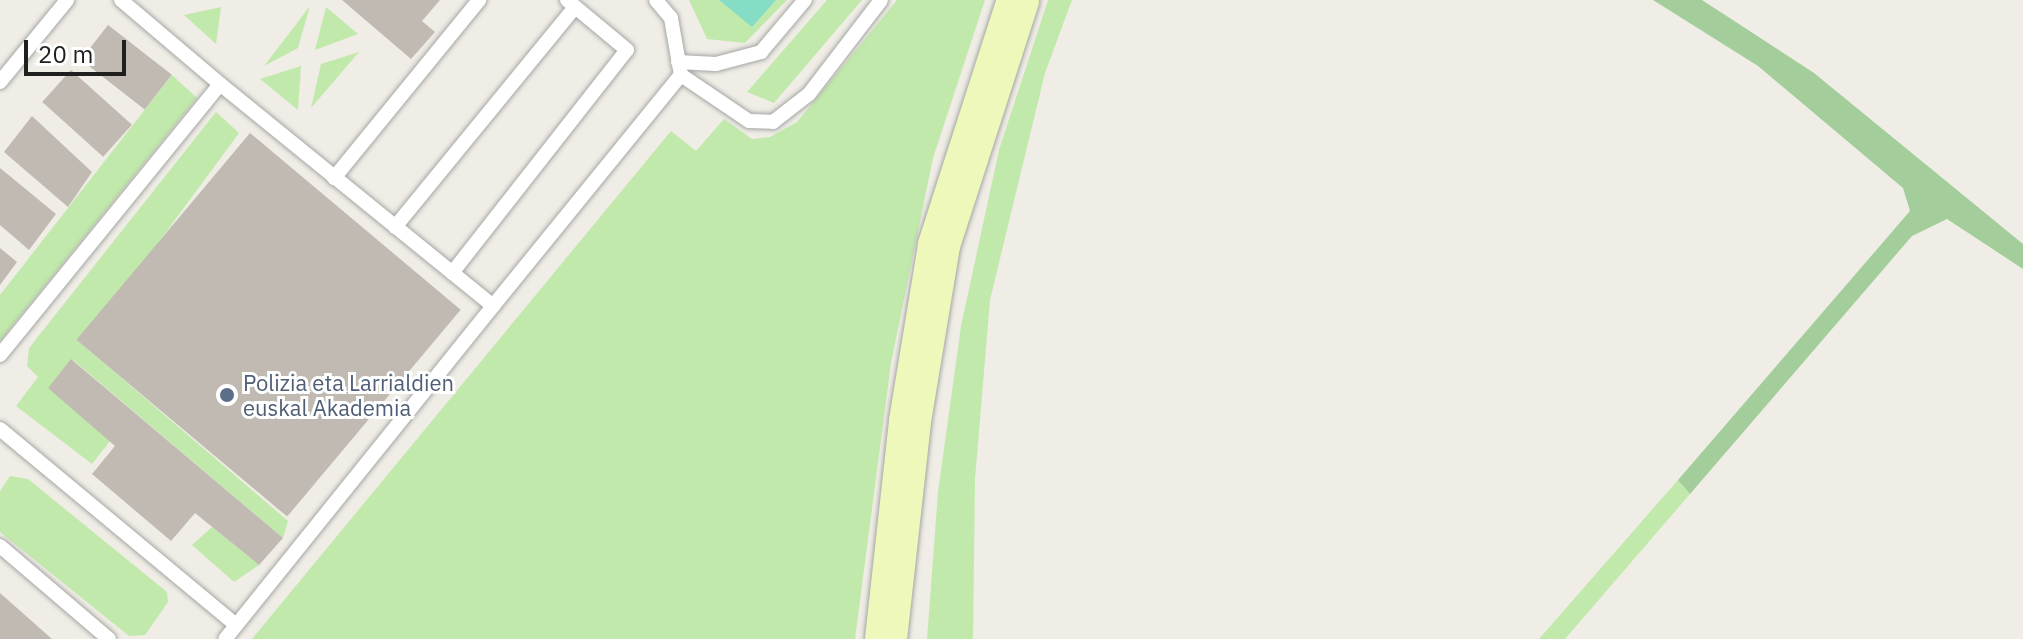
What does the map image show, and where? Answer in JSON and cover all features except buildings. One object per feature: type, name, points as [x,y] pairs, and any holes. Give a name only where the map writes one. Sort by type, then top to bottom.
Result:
[{"type":"main road","points":[[886,639],[910,421],[939,245],[1018,0]]},
{"type":"lane","points":[[0,82],[67,0]]},
{"type":"lane","points":[[121,0],[493,306]]},
{"type":"lane","points":[[334,178],[479,0]]},
{"type":"lane","points":[[656,0],[671,18],[680,68],[749,121],[773,122],[809,94],[881,0]]},
{"type":"lane","points":[[225,639],[680,68],[716,64],[761,52],[805,0]]},
{"type":"lane","points":[[395,227],[571,4],[627,50],[452,273]]},
{"type":"lane","points":[[0,355],[220,84]]},
{"type":"lane","points":[[0,429],[236,625]]},
{"type":"lane","points":[[0,546],[109,639]]},
{"type":"green space","points":[[689,0],[719,0],[752,26],[776,0],[787,0],[745,43],[707,39]]},
{"type":"green space","points":[[719,0],[776,0],[752,27]]},
{"type":"green space","points":[[827,0],[862,0],[774,103],[747,92]]},
{"type":"green space","points":[[897,0],[985,0],[933,158],[891,363],[855,639],[252,639],[671,131],[696,151],[724,119],[752,139],[770,137],[797,122]]},
{"type":"green space","points":[[1048,0],[1072,0],[1045,73],[990,300],[975,479],[973,639],[927,639],[938,492],[961,326],[999,150]]},
{"type":"green space","points":[[1653,0],[1702,0],[1814,73],[2023,244],[2023,269],[1947,219],[1912,236],[1690,494],[1678,480],[1910,211],[1903,188],[1758,66]]},
{"type":"green space","points":[[310,6],[298,48],[264,66]]},
{"type":"green space","points":[[221,7],[216,44],[184,15]]},
{"type":"green space","points":[[326,7],[358,34],[315,50]]},
{"type":"green space","points":[[359,52],[311,108],[321,64]]},
{"type":"green space","points":[[301,66],[298,110],[260,79]]},
{"type":"green space","points":[[172,75],[197,98],[0,341],[0,295]]},
{"type":"green space","points":[[216,112],[239,133],[83,345],[288,521],[283,538],[72,359],[110,441],[92,464],[16,406],[38,377],[27,366],[29,348]]},
{"type":"green space","points":[[10,476],[28,479],[167,592],[168,602],[145,635],[129,636],[0,532],[0,491]]},
{"type":"green space","points":[[1678,480],[1690,494],[1565,639],[1539,639]]},
{"type":"green space","points":[[212,527],[259,565],[234,582],[192,545]]},
{"type":"place","name":"Polizia eta Larrialdien euskal Akademia","points":[[227,395]]}]
